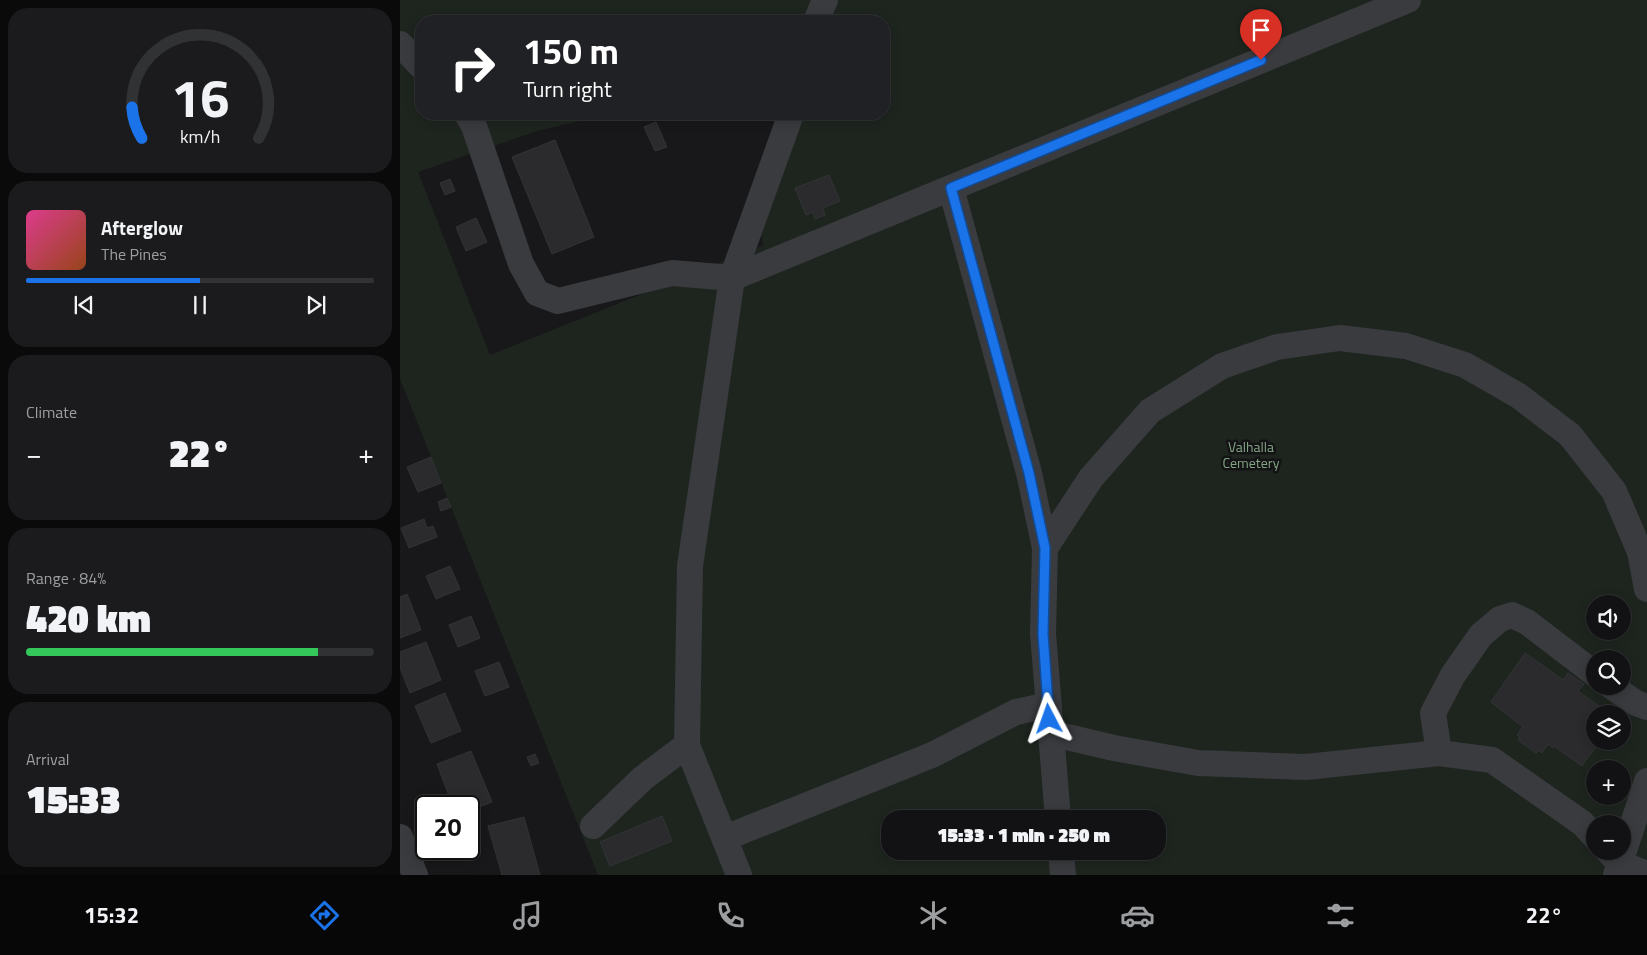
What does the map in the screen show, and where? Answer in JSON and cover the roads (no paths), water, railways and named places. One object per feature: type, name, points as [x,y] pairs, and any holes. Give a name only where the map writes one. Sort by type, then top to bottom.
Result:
[{"type":"street","points":[[819,15],[825,0]]},
{"type":"street","points":[[470,120],[520,264],[536,293],[558,301],[672,273],[732,278],[1408,0]]},
{"type":"street","points":[[400,44],[415,60]]},
{"type":"street","points":[[739,875],[687,746],[690,566],[732,278],[789,120]]},
{"type":"street","points":[[951,188],[1029,473],[1045,548],[1043,634],[1057,810]]},
{"type":"street","points":[[1045,548],[1091,478],[1150,411],[1222,366],[1277,347],[1340,338],[1406,346],[1465,365],[1519,396],[1570,435],[1614,491],[1640,552],[1647,589]]},
{"type":"street","points":[[1439,753],[1433,713],[1453,675],[1476,643],[1500,619],[1512,615],[1527,622],[1586,667]]},
{"type":"street","points":[[1624,695],[1636,703],[1647,707]]},
{"type":"street","points":[[725,838],[932,755],[1016,712],[1048,705]]},
{"type":"street","points":[[1050,733],[1114,748],[1198,763],[1306,766],[1439,753],[1492,760],[1586,827]]},
{"type":"street","points":[[593,826],[643,778],[687,746]]},
{"type":"street","points":[[1647,781],[1614,863],[1647,874]]},
{"type":"street","points":[[400,837],[415,875]]},
{"type":"street","points":[[1062,860],[1063,875]]},
{"type":"park label","name":"Valhalla Cemetery","points":[[1251,454]]}]
